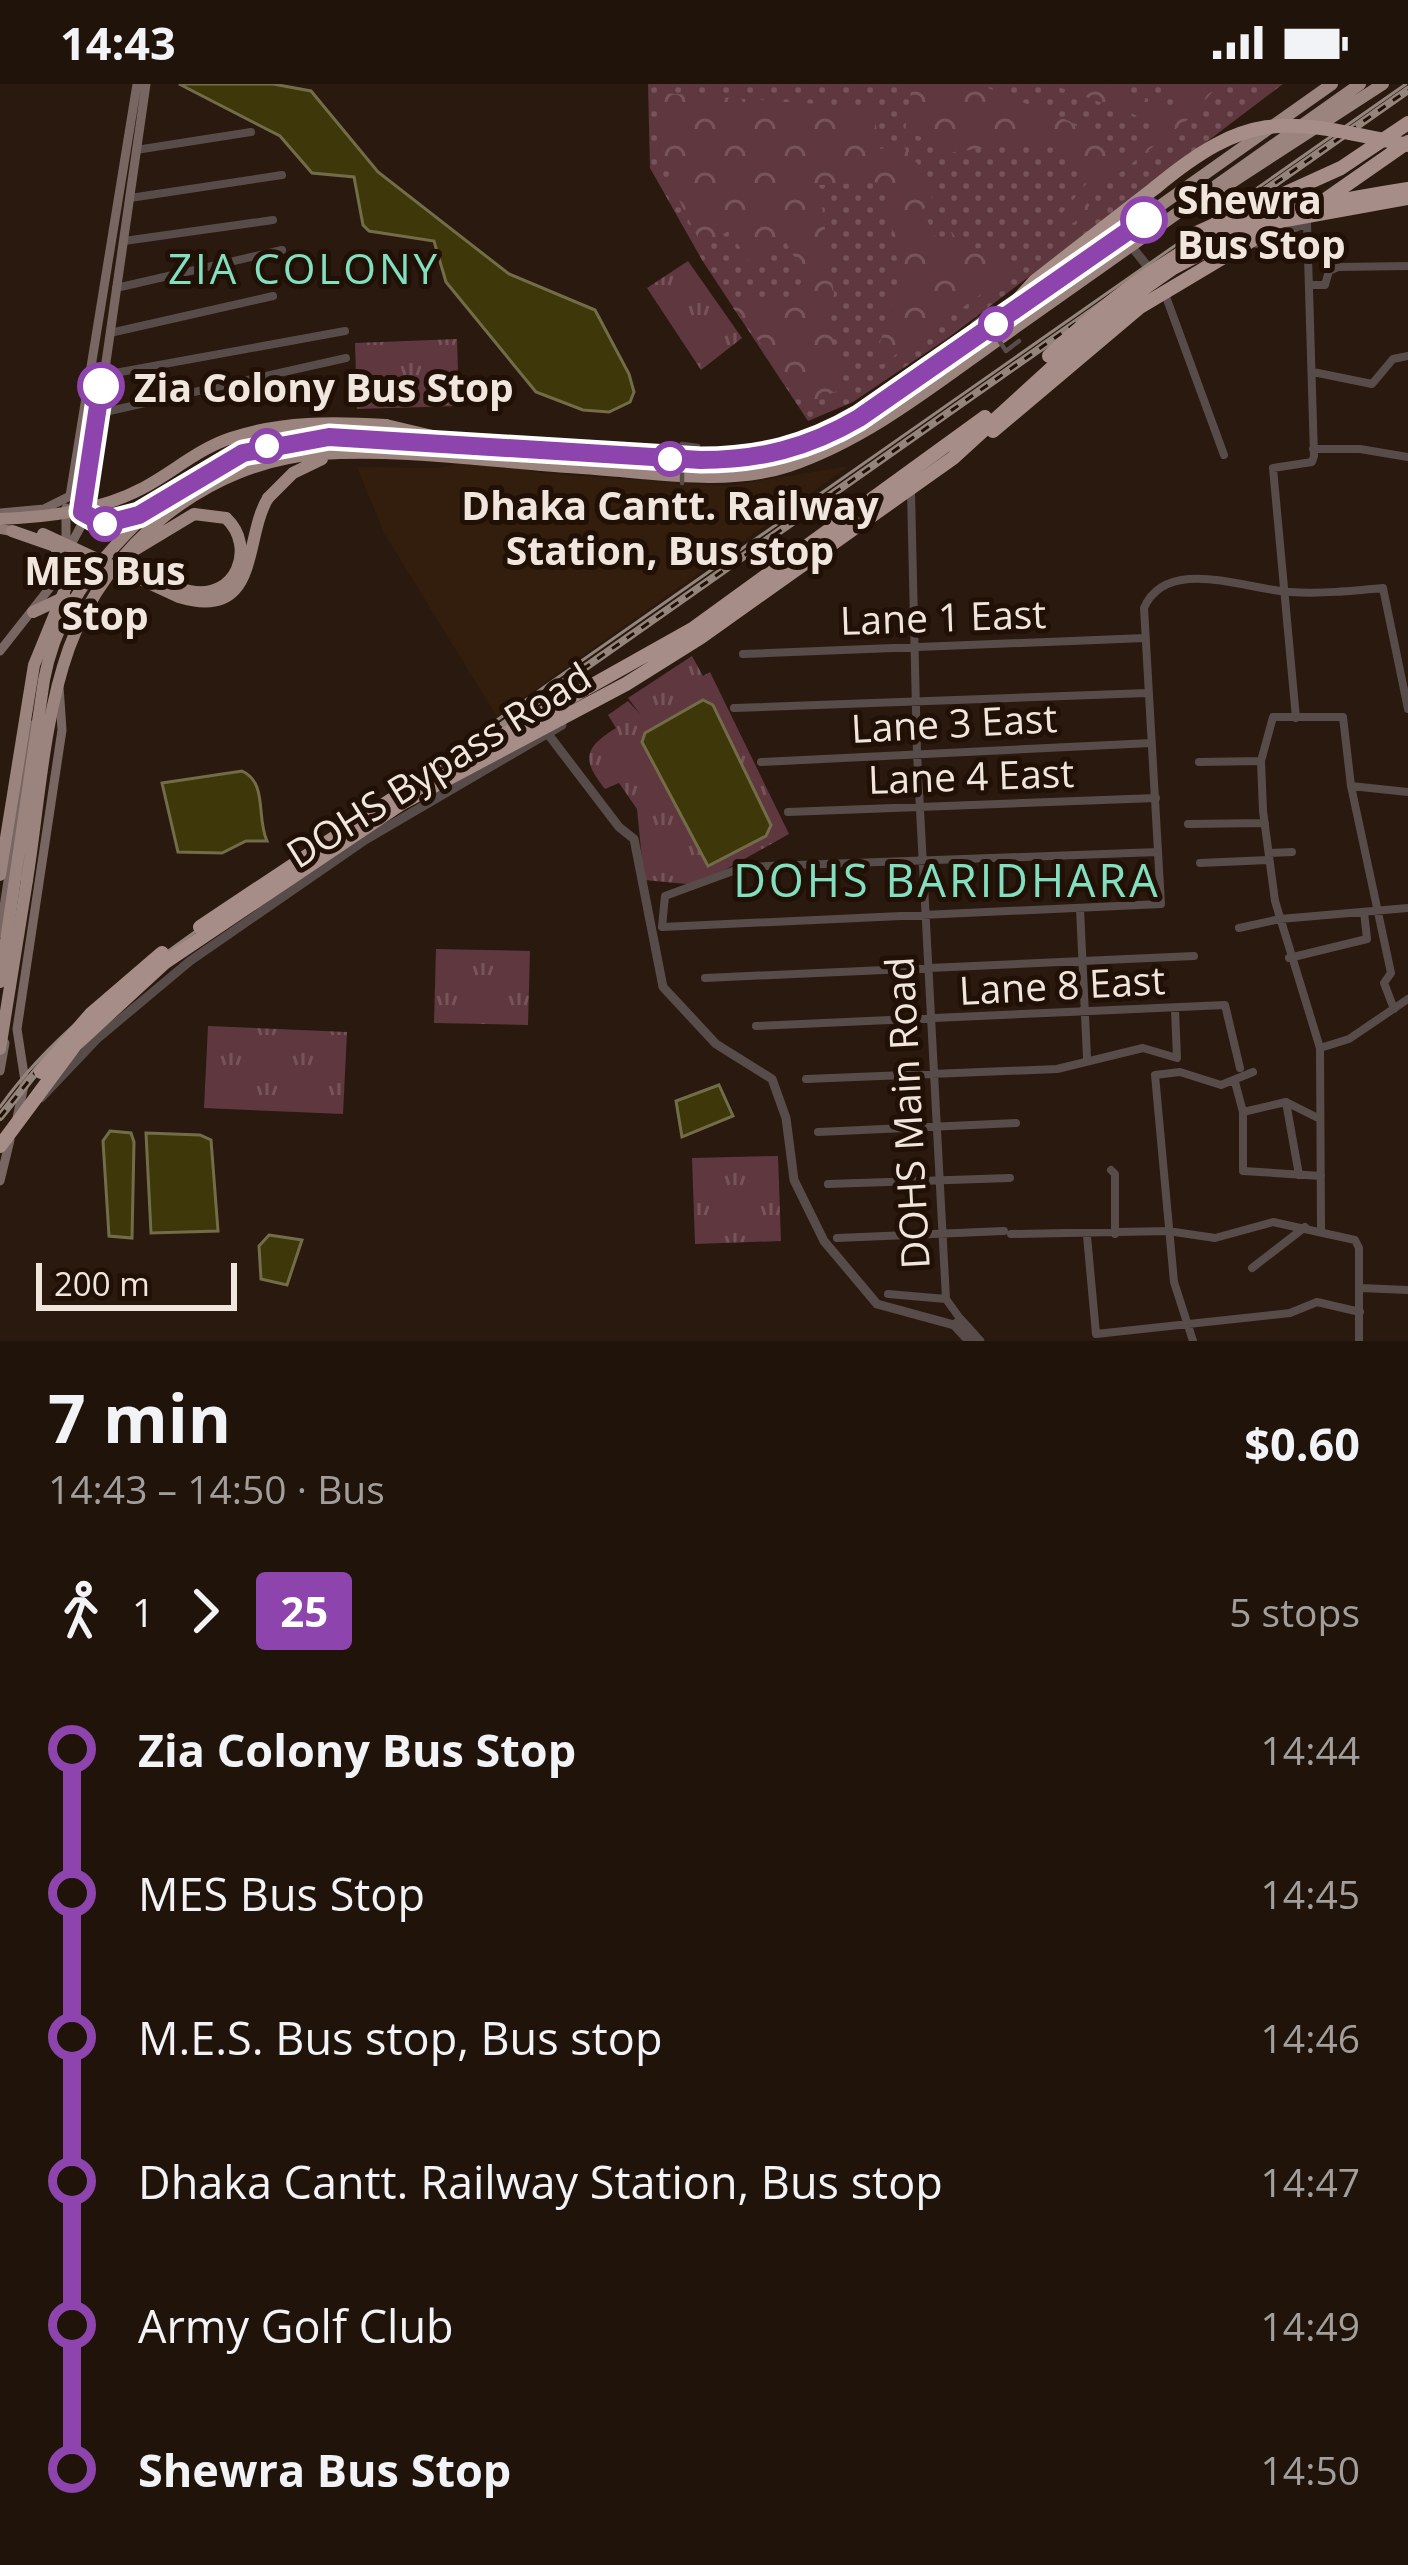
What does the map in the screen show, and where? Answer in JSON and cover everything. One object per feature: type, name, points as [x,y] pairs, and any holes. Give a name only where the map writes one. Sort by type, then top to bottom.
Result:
[{"type":"highway","points":[[0,984],[42,720],[44,680],[56,636],[82,585],[153,507],[214,466],[267,446],[329,437],[701,460],[783,452],[859,418],[1332,84]]},
{"type":"highway","points":[[5,1045],[59,686],[85,614],[129,551],[178,506],[242,470],[299,456],[346,453],[732,475],[811,458],[885,419],[1360,84]]},
{"type":"highway","points":[[1193,202],[1239,181],[1383,84]]},
{"type":"highway","points":[[0,1129],[54,1054],[142,968],[316,845],[694,628],[987,416],[1111,299],[1166,259],[1186,238],[1319,180],[1408,123]]},
{"type":"highway","points":[[994,325],[1036,281],[1214,142],[1258,126],[1312,125],[1408,146]]},
{"type":"highway","points":[[0,1146],[75,1045],[164,963],[402,803],[626,684],[701,637],[1024,407],[1140,307],[1408,146]]},
{"type":"highway","points":[[1166,259],[1264,216],[1408,189]]},
{"type":"highway","points":[[953,458],[1123,303],[1190,258],[1280,221],[1408,198]]},
{"type":"highway","points":[[2,525],[114,500],[207,448],[265,429],[319,422],[386,425],[450,442]]},
{"type":"highway","points":[[573,468],[574,452]]},
{"type":"highway","points":[[2,525],[69,542],[179,597],[203,602],[230,592],[246,575],[268,498],[301,468],[346,453]]},
{"type":"highway","points":[[2,525],[74,537],[200,592],[226,583],[242,559],[242,540],[226,518],[194,514],[129,551]]},
{"type":"highway","points":[[0,875],[34,665],[70,577],[55,546],[2,525]]},
{"type":"highway","points":[[33,612],[82,585]]},
{"type":"main road","points":[[68,550],[63,524],[137,84]]},
{"type":"main road","points":[[0,651],[62,578],[68,550],[82,527],[146,84]]},
{"type":"main road","points":[[2,525],[70,496]]},
{"type":"main road","points":[[82,512],[104,524],[153,507]]},
{"type":"main road","points":[[2,525],[68,550],[106,556]]},
{"type":"main road","points":[[0,933],[31,731],[44,680]]},
{"type":"main road","points":[[0,1071],[19,1008],[62,730],[59,686]]},
{"type":"main road","points":[[0,984],[23,981]]},
{"type":"main road","points":[[0,998],[19,1008]]},
{"type":"main road","points":[[0,1181],[26,1081],[5,1045]]},
{"type":"street","points":[[136,150],[251,132]]},
{"type":"street","points":[[130,198],[281,175]]},
{"type":"street","points":[[124,241],[273,220]]},
{"type":"street","points":[[1165,295],[1210,266],[1307,223],[1312,462],[1273,468],[1296,718]]},
{"type":"street","points":[[1132,247],[1165,295],[1224,455]]},
{"type":"street","points":[[116,288],[281,250]]},
{"type":"street","points":[[1311,285],[1325,285],[1329,271],[1338,267],[1408,266]]},
{"type":"street","name":"DOHS Bypass Road","points":[[18,1115],[190,961],[365,840],[548,734],[911,493],[1165,295]]},
{"type":"street","points":[[110,333],[273,296]]},
{"type":"street","points":[[973,323],[983,316],[1006,351],[1019,340]]},
{"type":"street","points":[[104,375],[345,332]]},
{"type":"street","points":[[1313,371],[1372,384],[1393,359],[1408,356]]},
{"type":"street","points":[[96,414],[346,358]]},
{"type":"street","points":[[678,483],[682,444],[698,446]]},
{"type":"street","points":[[1313,449],[1360,448],[1408,457]]},
{"type":"street","name":"DOHS Main Road","points":[[911,493],[917,753],[942,1299]]},
{"type":"street","points":[[1197,568],[1197,579]]},
{"type":"street","points":[[1158,851],[744,867],[690,891],[665,896],[662,927],[1161,904],[1156,798],[1147,693],[1144,608],[1150,596],[1174,582],[1197,579],[1286,592],[1383,588],[1408,709]]},
{"type":"street","points":[[1393,635],[1408,634]]},
{"type":"street","name":"Lane 1 East","points":[[742,654],[1145,638]]},
{"type":"street","points":[[734,708],[1147,693]]},
{"type":"street","points":[[1321,1228],[1320,1048],[1289,958],[1269,857],[1261,761],[1270,718],[1343,718],[1351,786],[1391,974],[1384,982],[1394,1009]]},
{"type":"street","points":[[548,734],[619,827],[634,839],[666,992],[716,1044],[772,1079],[786,1118],[794,1180],[824,1241],[878,1304],[958,1322],[980,1341]]},
{"type":"street","name":"Lane 3 East","points":[[760,762],[1151,743]]},
{"type":"street","points":[[1199,762],[1261,761]]},
{"type":"street","points":[[1351,786],[1408,792]]},
{"type":"street","name":"Lane 4 East","points":[[788,812],[1156,798]]},
{"type":"street","points":[[1188,824],[1264,823]]},
{"type":"street","points":[[1200,863],[1292,852]]},
{"type":"street","points":[[1240,928],[1280,919],[1408,908]]},
{"type":"street","points":[[1080,909],[1087,1058]]},
{"type":"street","points":[[1289,958],[1367,940],[1364,912]]},
{"type":"street","points":[[705,978],[1194,956]]},
{"type":"street","points":[[1320,1048],[1343,1042],[1408,999]]},
{"type":"street","name":"Lane 8 East","points":[[756,1026],[1227,1006],[1240,1068]]},
{"type":"street","points":[[806,1079],[1057,1069],[1143,1048],[1177,1058],[1175,1010]]},
{"type":"street","points":[[1193,1341],[1174,1282],[1155,1075],[1180,1072],[1214,1084],[1235,1082]]},
{"type":"street","points":[[1253,1072],[1234,1078],[1244,1112],[1243,1171],[1321,1176]]},
{"type":"street","points":[[1244,1112],[1286,1102],[1320,1119]]},
{"type":"street","points":[[1286,1102],[1299,1175]]},
{"type":"street","points":[[818,1132],[1016,1123]]},
{"type":"street","points":[[1111,1170],[1115,1174],[1115,1234]]},
{"type":"street","points":[[829,1184],[1010,1178]]},
{"type":"street","points":[[837,1238],[1168,1231],[1215,1238],[1273,1222],[1321,1228],[1355,1240],[1359,1341]]},
{"type":"street","points":[[1252,1268],[1305,1228]]},
{"type":"street","points":[[1087,1235],[1096,1334],[1143,1336],[1186,1322],[1290,1313],[1317,1302],[1360,1312]]},
{"type":"street","points":[[1360,1288],[1408,1290]]},
{"type":"street","points":[[888,1294],[942,1299],[969,1341]]},
{"type":"shaded area","points":[[179,84],[273,84],[311,91],[378,172],[509,274],[595,310],[629,374],[634,392],[630,402],[609,412],[583,410],[536,392],[446,282],[434,241],[369,231],[363,225],[354,177],[312,173],[280,136]]},
{"type":"shaded area","points":[[480,460],[541,473],[727,486],[849,466],[497,717],[384,533],[357,467],[437,468]]},
{"type":"shaded area","points":[[703,700],[713,705],[771,825],[766,836],[708,866],[642,742],[645,733]]},
{"type":"shaded area","points":[[242,771],[258,792],[267,841],[246,841],[222,853],[178,852],[162,783]]},
{"type":"shaded area","points":[[719,1085],[733,1116],[682,1137],[676,1101]]},
{"type":"shaded area","points":[[110,1131],[131,1133],[134,1142],[132,1238],[109,1236],[103,1141]]},
{"type":"shaded area","points":[[146,1133],[200,1135],[211,1140],[218,1231],[151,1233]]},
{"type":"shaded area","points":[[269,1235],[302,1240],[287,1285],[261,1279],[259,1246]]},
{"type":"green space","points":[[648,84],[1283,84],[948,338],[853,402],[808,421],[702,260],[650,168]]},
{"type":"green space","points":[[912,84],[978,84],[1069,121],[1119,155],[1141,147],[1153,126],[1146,119],[1050,84],[1102,84],[1186,111],[1188,106],[1155,84],[1219,84],[1191,117],[1085,200],[1093,209],[1070,225],[1058,218],[1086,184],[1076,154],[1031,142],[939,154],[934,141],[905,132]]},
{"type":"green space","points":[[663,93],[873,108],[880,149],[901,144],[927,175],[923,180],[934,200],[922,210],[937,240],[952,232],[963,250],[991,247],[1006,267],[1017,269],[881,365],[876,356],[900,277],[884,182],[819,185],[834,295],[827,307],[842,389],[807,404],[733,308],[745,301],[794,301],[804,274],[784,239],[751,264],[729,231],[702,245],[675,190],[664,154]]},
{"type":"green space","points":[[688,261],[742,338],[701,370],[647,288]]},
{"type":"green space","points":[[457,339],[459,406],[357,409],[355,343]]},
{"type":"green space","points":[[692,656],[703,676],[710,672],[789,834],[698,885],[644,880],[637,809],[619,783],[605,789],[592,770],[589,755],[616,728],[608,715],[628,701],[640,714],[628,698]]},
{"type":"green space","points":[[436,949],[530,951],[528,1025],[434,1023]]},
{"type":"green space","points":[[208,1026],[347,1032],[343,1114],[204,1108]]},
{"type":"green space","points":[[778,1156],[781,1241],[695,1244],[692,1158]]},
{"type":"tram line","points":[[0,1107],[79,1021],[171,949],[1406,84]]},
{"type":"railway","points":[[0,1117],[54,1049],[100,1008],[1408,90]]},
{"type":"bus line","name":"25","points":[[101,386],[82,512],[97,524],[139,515],[191,479],[243,453],[329,437],[701,460],[756,458],[809,443],[859,418],[1144,220]]},
{"type":"place","name":"Shewra Bus Stop","points":[[1144,220]]},
{"type":"place","name":"Zia Colony Bus Stop","points":[[101,386]]},
{"type":"place","name":"Dhaka Cantt. Railway Station, Bus stop","points":[[670,459]]},
{"type":"place","name":"MES Bus Stop","points":[[105,524]]},
{"type":"district","name":"ZIA COLONY","points":[[304,267]]},
{"type":"district","name":"DOHS BARIDHARA","points":[[947,879]]}]
